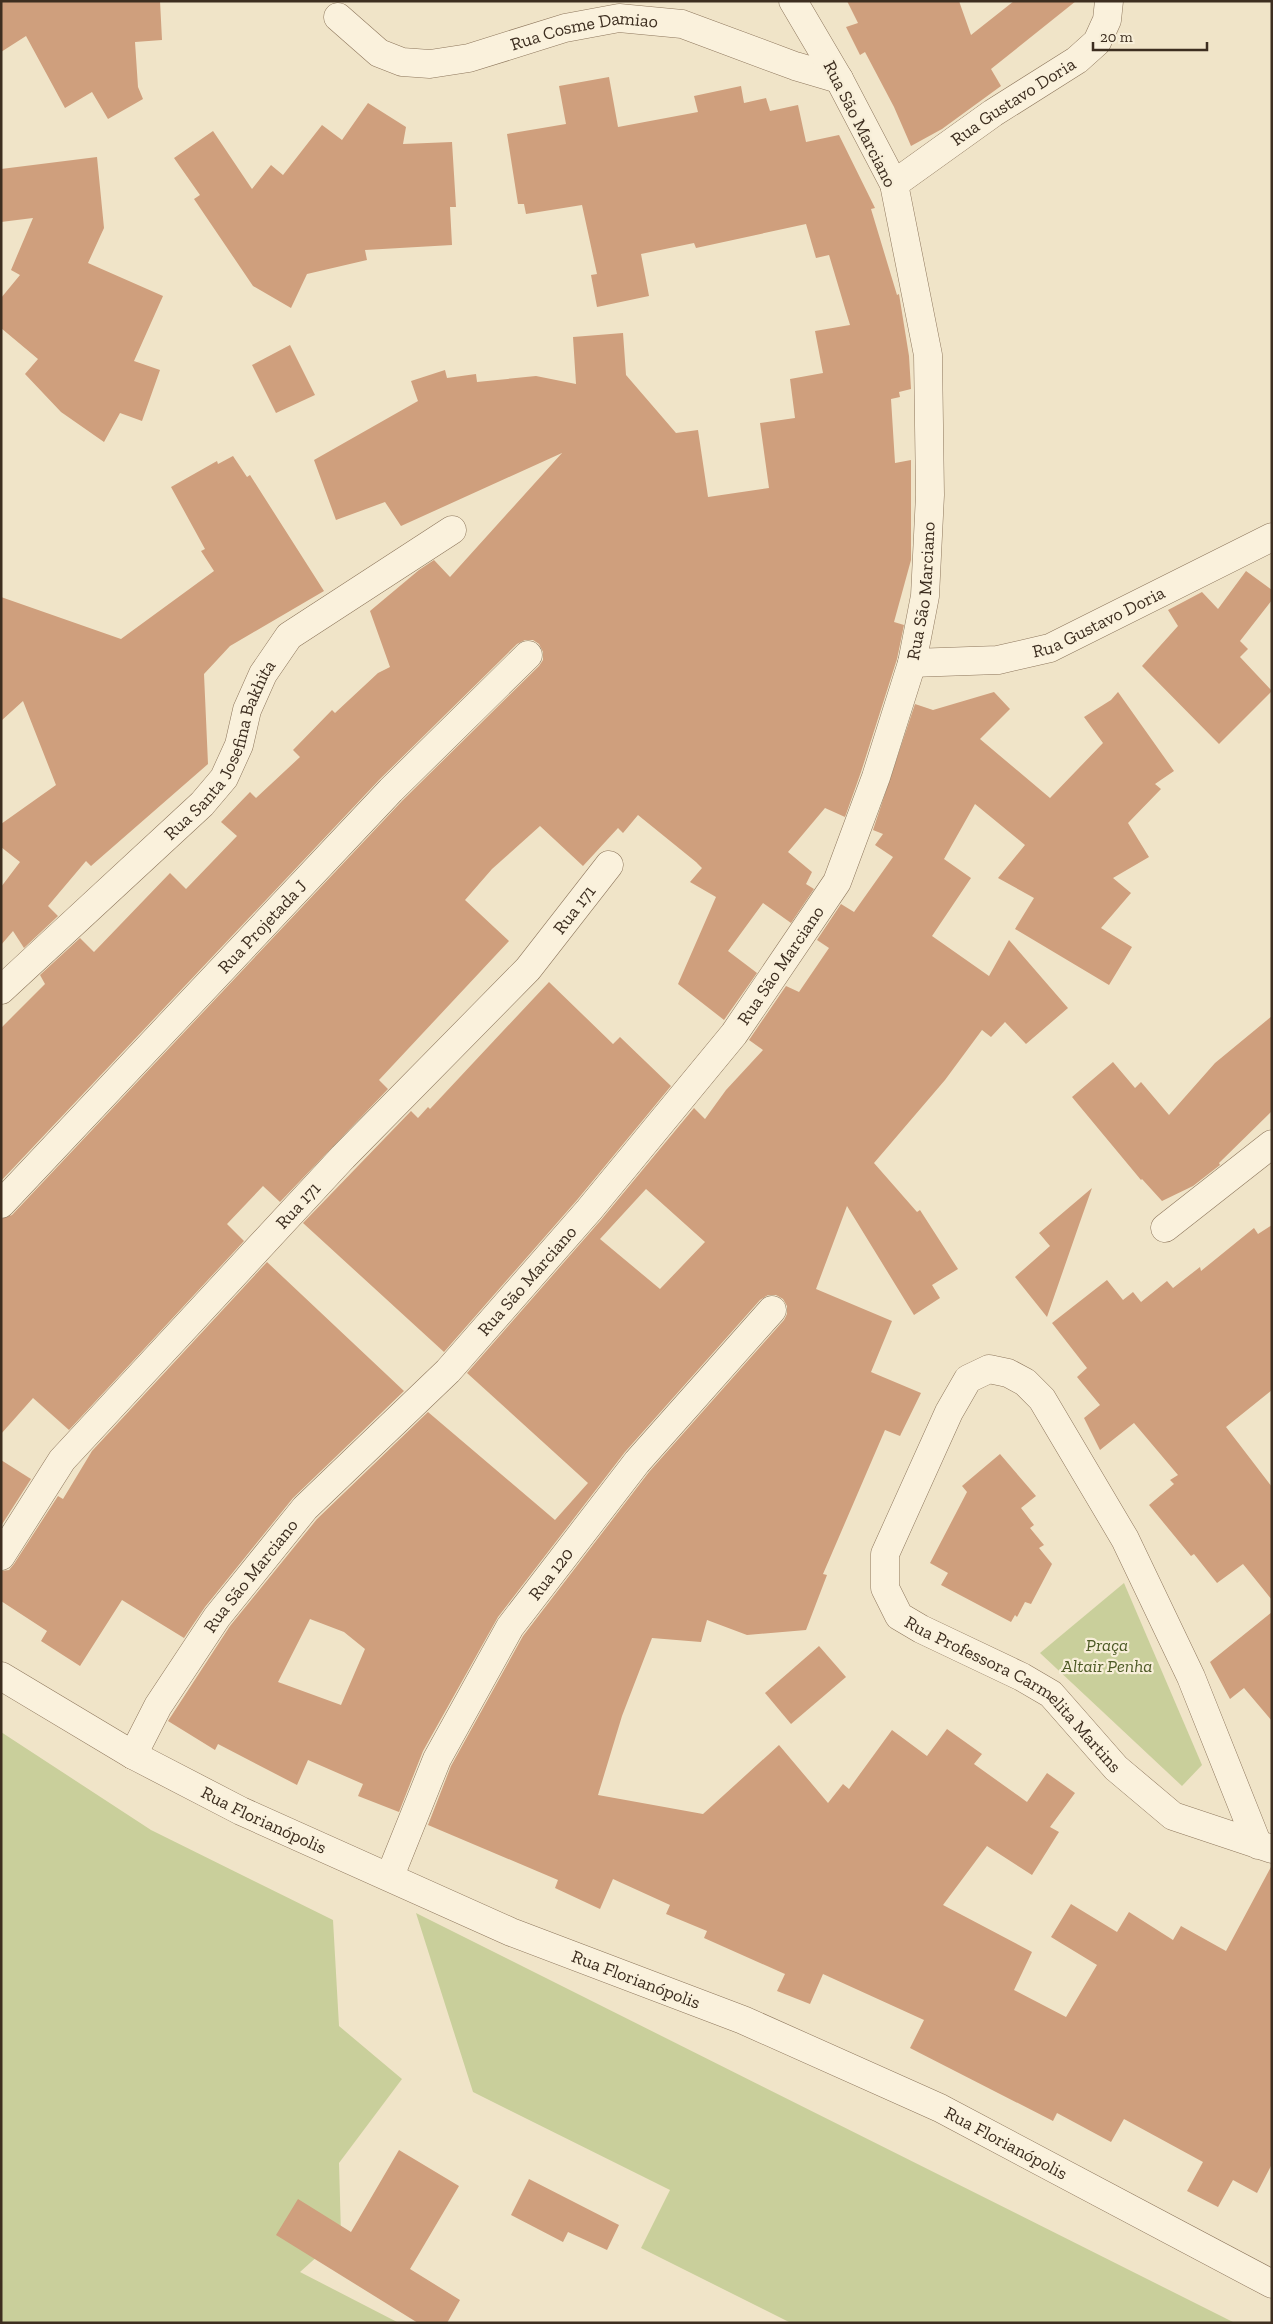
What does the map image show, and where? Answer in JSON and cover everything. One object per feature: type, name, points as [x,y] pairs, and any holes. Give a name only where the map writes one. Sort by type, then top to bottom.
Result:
[{"type":"street","name":"Rua São Marciano","points":[[133,1755],[158,1706],[217,1617],[305,1508],[448,1371],[589,1210],[734,1034],[837,882],[876,777],[912,663],[925,596],[930,495],[928,355],[894,184],[840,79],[793,1]]},
{"type":"street","name":"Rua Gustavo Doria","points":[[894,184],[993,112],[1077,60],[1097,42],[1107,20],[1109,1]]},
{"type":"street","name":"Rua Cosme Damiao","points":[[338,17],[379,53],[402,62],[430,64],[469,58],[564,28],[619,18],[682,24],[795,66],[840,79]]},
{"type":"street","name":"Rua Santa Josefina Bakhita","points":[[1,990],[202,804],[224,778],[239,744],[247,710],[263,674],[289,636],[452,530]]},
{"type":"street","name":"Rua Gustavo Doria","points":[[912,663],[998,660],[1050,648],[1272,537]]},
{"type":"street","name":"Rua Projetada J","points":[[1,1204],[391,790],[528,655]]},
{"type":"street","name":"Rua 171","points":[[1,1556],[62,1460],[343,1157],[528,969],[609,866]]},
{"type":"street","points":[[1165,1228],[1272,1144]]},
{"type":"street","name":"Rua 120","points":[[390,1876],[436,1759],[510,1626],[638,1462],[772,1310]]},
{"type":"street","name":"Rua Professora Carmelita Martins","points":[[989,1370],[1008,1373],[1025,1382],[1042,1399],[1129,1548],[1191,1677],[1265,1847],[1173,1816],[1116,1768],[1051,1694],[1022,1676],[921,1629],[899,1616],[885,1588],[884,1554],[949,1412],[968,1379],[989,1370]]},
{"type":"street","name":"Rua Florianópolis","points":[[1,1676],[133,1755],[241,1811],[390,1876],[511,1932],[743,2020],[940,2108],[1272,2284]]},
{"type":"green space","name":"Praça Altair Penha","points":[[1124,1583],[1202,1765],[1182,1786],[1040,1653]]},
{"type":"green space","points":[[1,1732],[151,1830],[333,1920],[339,2026],[402,2079],[339,2163],[341,2235],[300,2272],[399,2323],[1,2323]]},
{"type":"green space","points":[[416,1913],[1235,2323],[791,2323],[641,2248],[670,2190],[473,2092]]},
{"type":"building","points":[[1,1],[160,1],[162,40],[135,42],[138,87],[143,99],[108,119],[92,92],[65,108],[26,36],[1,52]]},
{"type":"building","points":[[847,1],[959,1],[971,35],[1014,1],[1076,1],[991,69],[1001,86],[942,129],[911,146],[894,107],[865,52],[860,55],[846,27],[858,23]]},
{"type":"building","points":[[609,77],[618,127],[698,112],[694,96],[741,86],[744,103],[766,98],[770,111],[798,105],[806,142],[839,135],[875,208],[871,209],[897,295],[899,294],[909,356],[911,389],[899,392],[900,397],[891,399],[895,463],[911,460],[911,560],[894,622],[904,625],[897,659],[845,817],[825,808],[788,852],[812,872],[806,884],[814,889],[791,923],[763,903],[728,951],[757,973],[724,1020],[678,984],[716,897],[690,882],[702,868],[638,815],[623,833],[618,828],[583,866],[540,826],[492,869],[465,900],[509,941],[379,1080],[388,1089],[280,1202],[263,1186],[227,1224],[244,1241],[69,1430],[33,1398],[1,1434],[1,1219],[12,1215],[402,801],[543,660],[543,652],[539,644],[533,640],[525,640],[517,644],[380,779],[1,1181],[1,1028],[45,984],[40,975],[80,938],[94,952],[170,873],[186,889],[237,836],[221,822],[250,792],[256,798],[300,757],[293,750],[332,710],[335,713],[378,673],[390,667],[370,611],[419,570],[434,560],[450,577],[562,453],[401,526],[385,502],[336,520],[314,460],[418,401],[411,381],[445,370],[447,378],[476,374],[477,382],[536,376],[576,384],[573,337],[623,333],[626,375],[676,433],[698,430],[708,497],[769,488],[760,423],[795,418],[790,379],[823,373],[815,331],[850,325],[829,255],[816,258],[806,224],[696,248],[694,243],[641,254],[649,296],[597,307],[591,275],[597,274],[582,205],[526,214],[524,204],[518,204],[507,134],[566,124],[559,86]]},
{"type":"building","points":[[368,103],[406,127],[403,144],[452,142],[456,207],[450,207],[452,245],[365,250],[367,260],[307,274],[291,308],[253,286],[194,199],[200,195],[174,158],[213,131],[252,189],[271,165],[283,175],[322,125],[342,140]]},
{"type":"building","points":[[97,157],[104,228],[88,263],[163,296],[134,361],[160,370],[142,421],[120,413],[104,442],[61,412],[25,374],[38,359],[1,328],[1,298],[20,275],[11,270],[33,218],[1,222],[1,169]]},
{"type":"building","points":[[290,345],[315,395],[276,413],[252,365]]},
{"type":"building","points":[[233,456],[247,477],[250,475],[324,591],[230,646],[204,674],[208,764],[91,866],[86,861],[48,906],[58,916],[24,948],[13,931],[1,945],[1,887],[20,862],[1,847],[1,824],[56,785],[23,701],[1,721],[1,597],[121,639],[214,571],[201,551],[205,549],[171,487],[217,461],[218,464]]},
{"type":"building","points":[[1246,571],[1272,590],[1272,600],[1240,641],[1248,649],[1240,657],[1272,691],[1219,744],[1142,666],[1178,626],[1168,610],[1202,592],[1218,609]]},
{"type":"building","points":[[994,692],[1010,709],[980,739],[1050,798],[1103,743],[1084,717],[1111,700],[1118,692],[1174,771],[1155,784],[1161,789],[1128,823],[1149,857],[1113,878],[1131,893],[1101,928],[1132,947],[1109,985],[1015,929],[1034,898],[998,878],[1025,845],[975,804],[944,859],[971,878],[932,936],[989,976],[1009,940],[1068,1008],[1026,1044],[1005,1022],[991,1037],[982,1030],[945,1080],[874,1163],[917,1212],[920,1210],[958,1269],[932,1285],[940,1298],[914,1315],[847,1206],[816,1289],[892,1321],[871,1372],[921,1393],[900,1436],[885,1430],[823,1574],[827,1575],[806,1630],[747,1635],[707,1620],[701,1642],[652,1638],[622,1716],[598,1795],[703,1814],[779,1745],[828,1803],[843,1784],[849,1789],[892,1730],[927,1756],[947,1729],[982,1754],[974,1764],[1027,1802],[1047,1773],[1075,1793],[1050,1827],[1059,1832],[1032,1875],[987,1846],[943,1905],[1032,1952],[1014,1990],[1066,2017],[1097,1965],[1051,1937],[1071,1904],[1117,1932],[1129,1912],[1173,1940],[1181,1926],[1226,1951],[1272,1865],[1272,2164],[1257,2193],[1233,2180],[1218,2207],[1187,2191],[1203,2162],[1124,2119],[1111,2142],[1057,2113],[1053,2121],[910,2048],[924,2020],[823,1974],[810,2004],[777,1991],[785,1974],[704,1938],[707,1931],[666,1914],[670,1905],[613,1879],[600,1909],[555,1888],[558,1880],[428,1825],[451,1766],[523,1636],[649,1472],[784,1320],[787,1314],[787,1306],[783,1299],[776,1295],[768,1295],[760,1300],[625,1452],[498,1617],[423,1751],[399,1812],[358,1796],[363,1784],[308,1760],[297,1785],[218,1744],[215,1750],[168,1721],[230,1626],[317,1519],[428,1412],[555,1520],[588,1483],[467,1373],[601,1220],[694,1108],[705,1119],[726,1090],[763,1050],[749,1040],[786,986],[799,992],[829,948],[817,940],[841,904],[854,912],[893,857],[875,845],[883,834],[873,830],[915,704],[933,710]],"holes":[[[646,1189],[705,1242],[660,1289],[600,1239]],[[310,1619],[344,1632],[365,1649],[341,1705],[278,1682]]]},
{"type":"building","points":[[549,982],[613,1044],[620,1037],[671,1086],[577,1200],[444,1352],[303,1223],[411,1111],[418,1118],[428,1107],[430,1109]]},
{"type":"building","points":[[1272,1016],[1272,1111],[1219,1163],[1220,1165],[1193,1186],[1162,1201],[1141,1180],[1072,1097],[1113,1062],[1135,1088],[1141,1082],[1169,1115],[1215,1063]]},
{"type":"building","points":[[1092,1188],[1047,1317],[1015,1277],[1050,1246],[1039,1233]]},
{"type":"building","points":[[1272,1225],[1272,1390],[1226,1427],[1272,1487],[1272,1600],[1243,1564],[1217,1583],[1194,1554],[1191,1556],[1149,1505],[1174,1484],[1170,1480],[1178,1475],[1134,1423],[1100,1450],[1084,1418],[1100,1405],[1077,1377],[1087,1368],[1052,1323],[1107,1280],[1123,1300],[1133,1292],[1141,1302],[1167,1281],[1173,1288],[1200,1267],[1201,1271],[1254,1228],[1258,1234]]},
{"type":"building","points":[[267,1262],[404,1391],[293,1498],[205,1607],[184,1638],[122,1600],[80,1666],[41,1641],[47,1631],[1,1601],[1,1571],[9,1570],[14,1564],[58,1496],[63,1499],[92,1451]]},
{"type":"building","points":[[1000,1454],[1036,1496],[1021,1508],[1034,1525],[1030,1528],[1044,1545],[1039,1548],[1052,1564],[1031,1604],[1025,1602],[1017,1617],[1015,1615],[1011,1622],[941,1585],[948,1573],[930,1563],[967,1492],[962,1486]]},
{"type":"building","points":[[1,1460],[31,1479],[1,1526]]},
{"type":"building","points":[[1272,1612],[1272,1721],[1244,1688],[1230,1699],[1210,1662]]},
{"type":"building","points":[[819,1646],[846,1677],[791,1724],[765,1693]]},
{"type":"building","points":[[399,2150],[459,2186],[410,2269],[460,2300],[447,2323],[418,2323],[276,2235],[298,2199],[351,2232]]},
{"type":"building","points":[[529,2179],[619,2225],[607,2250],[568,2232],[563,2242],[511,2215]]}]
